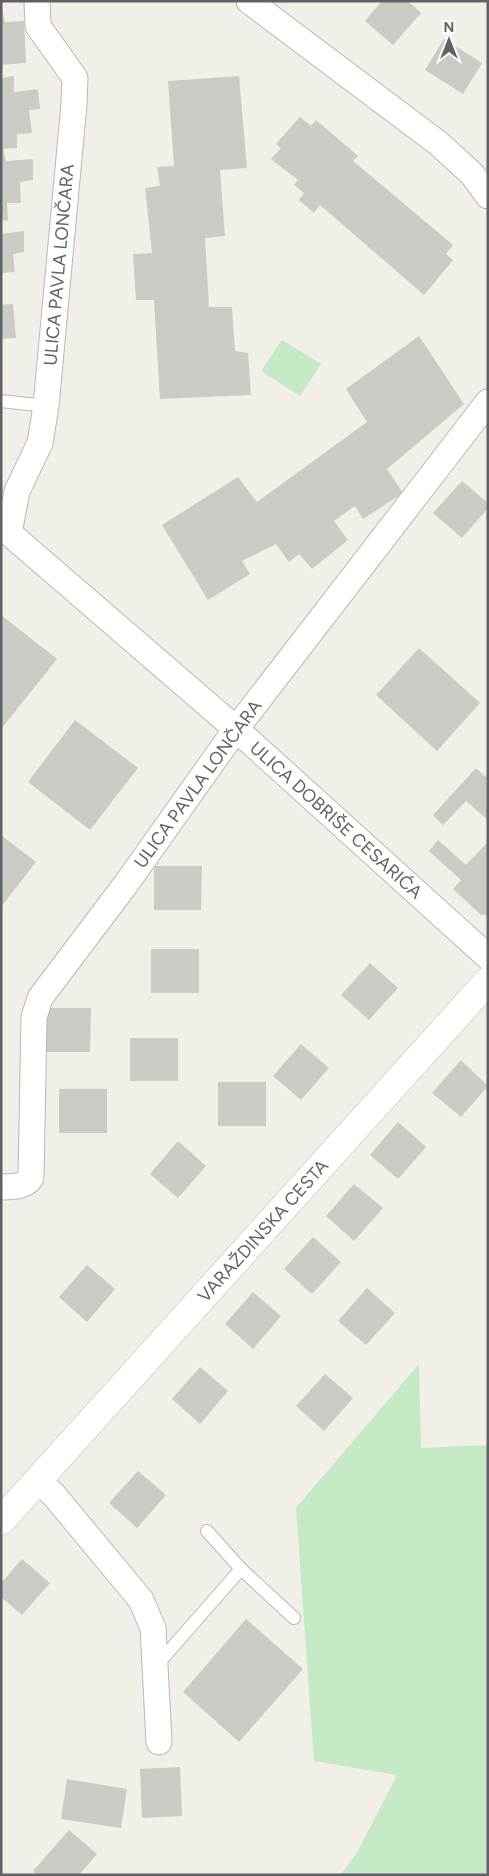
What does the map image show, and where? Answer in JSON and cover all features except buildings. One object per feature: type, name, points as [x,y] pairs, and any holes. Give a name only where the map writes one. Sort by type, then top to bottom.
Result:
[{"type":"main road","name":"VARAŽDINSKA CESTA","points":[[1,1521],[488,981]]},
{"type":"street","name":"ULICA PAVLA LONČARA","points":[[5,531],[17,491],[40,443],[46,406],[75,78],[38,26],[37,1]]},
{"type":"street","points":[[249,1],[438,143],[472,174],[488,196]]},
{"type":"street","name":"ULICA PAVLA LONČARA","points":[[1,1187],[20,1186],[31,1178],[34,1018],[40,998],[126,884],[236,729],[488,402]]},
{"type":"street","name":"ULICA DOBRIŠE CESARIĆA","points":[[5,531],[236,729],[488,957]]},
{"type":"street","points":[[38,1481],[53,1494],[142,1600],[153,1628],[159,1742]]},
{"type":"lane","points":[[1,401],[46,406]]},
{"type":"lane","points":[[207,1531],[241,1569],[294,1618]]},
{"type":"lane","points":[[156,1666],[241,1569]]},
{"type":"green space","points":[[282,340],[321,364],[300,396],[261,371]]},
{"type":"green space","points":[[419,1364],[421,1448],[488,1445],[488,1875],[340,1875],[357,1853],[397,1775],[314,1761],[296,1508]]}]
